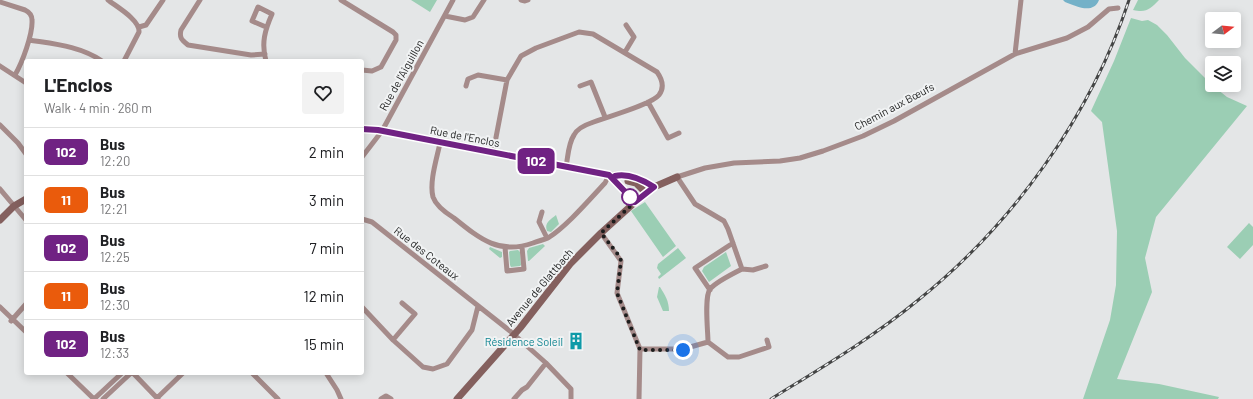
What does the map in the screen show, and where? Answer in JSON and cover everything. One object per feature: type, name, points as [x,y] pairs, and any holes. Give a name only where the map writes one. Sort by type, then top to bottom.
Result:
[{"type":"street","points":[[108,0],[134,20],[139,27],[139,32],[125,59]]},
{"type":"street","points":[[139,27],[146,25],[163,0]]},
{"type":"street","points":[[200,0],[181,30],[181,40],[188,45],[251,55],[265,54]]},
{"type":"street","points":[[341,0],[396,35],[396,40],[381,67],[372,71],[364,70]]},
{"type":"street","name":"Rue de l'Aiguillon","points":[[364,154],[382,131],[453,0]]},
{"type":"street","points":[[445,16],[465,20],[473,17],[484,0]]},
{"type":"street","points":[[521,0],[528,0]]},
{"type":"street","points":[[1015,54],[1021,0]]},
{"type":"street","points":[[0,2],[29,12],[31,15],[32,22],[29,40],[22,64],[15,75]]},
{"type":"street","name":"Chemin aux Bœufs","points":[[645,193],[654,187],[705,168],[734,163],[780,161],[800,158],[838,146],[881,128],[1015,54],[1067,38],[1088,27],[1109,9],[1118,8]]},
{"type":"street","points":[[625,52],[634,38],[626,25]]},
{"type":"street","points":[[266,27],[263,42],[266,59]]},
{"type":"street","points":[[494,153],[507,80],[521,56],[536,48],[579,32],[593,34],[657,72],[661,77],[662,83],[659,95],[648,102],[584,126],[574,134],[566,167]]},
{"type":"street","points":[[29,40],[77,49],[98,59]]},
{"type":"street","points":[[0,66],[24,82]]},
{"type":"street","points":[[466,86],[468,79],[478,75],[507,80]]},
{"type":"street","points":[[580,86],[592,82],[605,118]]},
{"type":"street","points":[[648,102],[668,138],[679,133]]},
{"type":"street","points":[[0,126],[18,143],[24,151]]},
{"type":"street","name":"Rue de l'Enclos","points":[[364,129],[382,131],[612,176],[633,182],[645,193]]},
{"type":"street","points":[[440,143],[432,186],[433,198],[440,208],[476,236],[492,244],[504,247],[522,247],[547,238],[561,228],[612,176]]},
{"type":"street","name":"Rue de l'Enclos","points":[[612,176],[619,175],[641,180],[654,187]]},
{"type":"street","points":[[677,178],[695,204],[724,221],[742,269]]},
{"type":"street","points":[[0,189],[24,218]]},
{"type":"street","name":"Avenue de Glattbach","points":[[457,399],[514,334],[570,264],[601,233],[645,193]]},
{"type":"street","points":[[0,220],[14,206],[24,199]]},
{"type":"street","points":[[542,212],[540,222],[547,238]]},
{"type":"street","name":"Rue des Coteaux","points":[[364,220],[372,222],[514,334],[546,362],[571,389],[571,399]]},
{"type":"street","points":[[601,233],[620,257],[621,261],[617,293],[640,350],[639,399]]},
{"type":"street","points":[[710,290],[695,268],[733,243]]},
{"type":"street","points":[[504,247],[507,271],[524,269],[522,247]]},
{"type":"street","points":[[708,342],[707,295],[710,290],[732,274],[742,269],[753,270],[766,266]]},
{"type":"street","points":[[393,340],[415,314],[402,303]]},
{"type":"street","points":[[12,320],[24,306]]},
{"type":"street","points":[[364,309],[393,340],[423,367],[433,370],[447,364],[472,330],[478,306]]},
{"type":"street","points":[[0,307],[24,330]]},
{"type":"street","points":[[708,342],[728,357],[739,357],[769,347],[767,340]]},
{"type":"street","points":[[640,350],[683,350],[708,342]]},
{"type":"street","points":[[514,399],[527,387],[546,362]]},
{"type":"street","points":[[69,375],[92,398],[120,375]]},
{"type":"street","points":[[103,399],[132,375]]},
{"type":"street","points":[[134,375],[158,399],[181,375]]},
{"type":"street","points":[[254,375],[278,399]]},
{"type":"street","points":[[327,375],[341,399]]},
{"type":"street","points":[[381,399],[386,396],[391,399]]},
{"type":"green space","points":[[411,0],[437,0],[430,12]]},
{"type":"green space","points":[[1138,0],[1159,0],[1148,10],[1133,10]]},
{"type":"green space","points":[[1131,18],[1142,21],[1148,20],[1157,25],[1167,35],[1185,58],[1205,78],[1205,92],[1221,92],[1227,97],[1247,106],[1156,217],[1145,258],[1152,292],[1117,379],[1159,384],[1219,397],[1218,399],[1083,399],[1110,320],[1116,285],[1117,231],[1102,122],[1091,111],[1114,61]]},
{"type":"green space","points":[[645,202],[676,246],[663,257],[631,211]]},
{"type":"green space","points":[[556,215],[559,224],[551,232],[547,231],[547,224]]},
{"type":"green space","points":[[1249,223],[1253,227],[1253,245],[1240,259],[1227,247]]},
{"type":"green space","points":[[543,244],[545,246],[528,261],[527,251],[529,248]]},
{"type":"green space","points":[[490,247],[502,252],[502,257],[500,258],[489,249]]},
{"type":"green space","points":[[678,248],[686,258],[659,279],[658,277],[661,274],[657,268],[658,264]]},
{"type":"green space","points":[[518,250],[520,252],[521,265],[511,267],[509,252]]},
{"type":"green space","points":[[726,252],[731,266],[709,282],[702,271],[704,267]]},
{"type":"green space","points":[[659,287],[666,298],[669,311],[663,311],[657,297]]},
{"type":"water","points":[[1063,0],[1099,0],[1093,7],[1084,8]]},
{"type":"railway","points":[[771,399],[846,352],[900,315],[952,271],[985,238],[1016,203],[1044,166],[1070,126],[1093,85],[1113,43],[1129,0]]},
{"type":"bus line","name":"102","points":[[364,129],[378,130],[609,175],[635,202],[654,187],[641,180],[619,175],[615,176]]},
{"type":"place","name":"Résidence Soleil","points":[[576,341]]},
{"type":"route","points":[[630,197],[635,202],[601,233],[620,257],[622,264],[617,293],[640,350],[683,350]]}]
